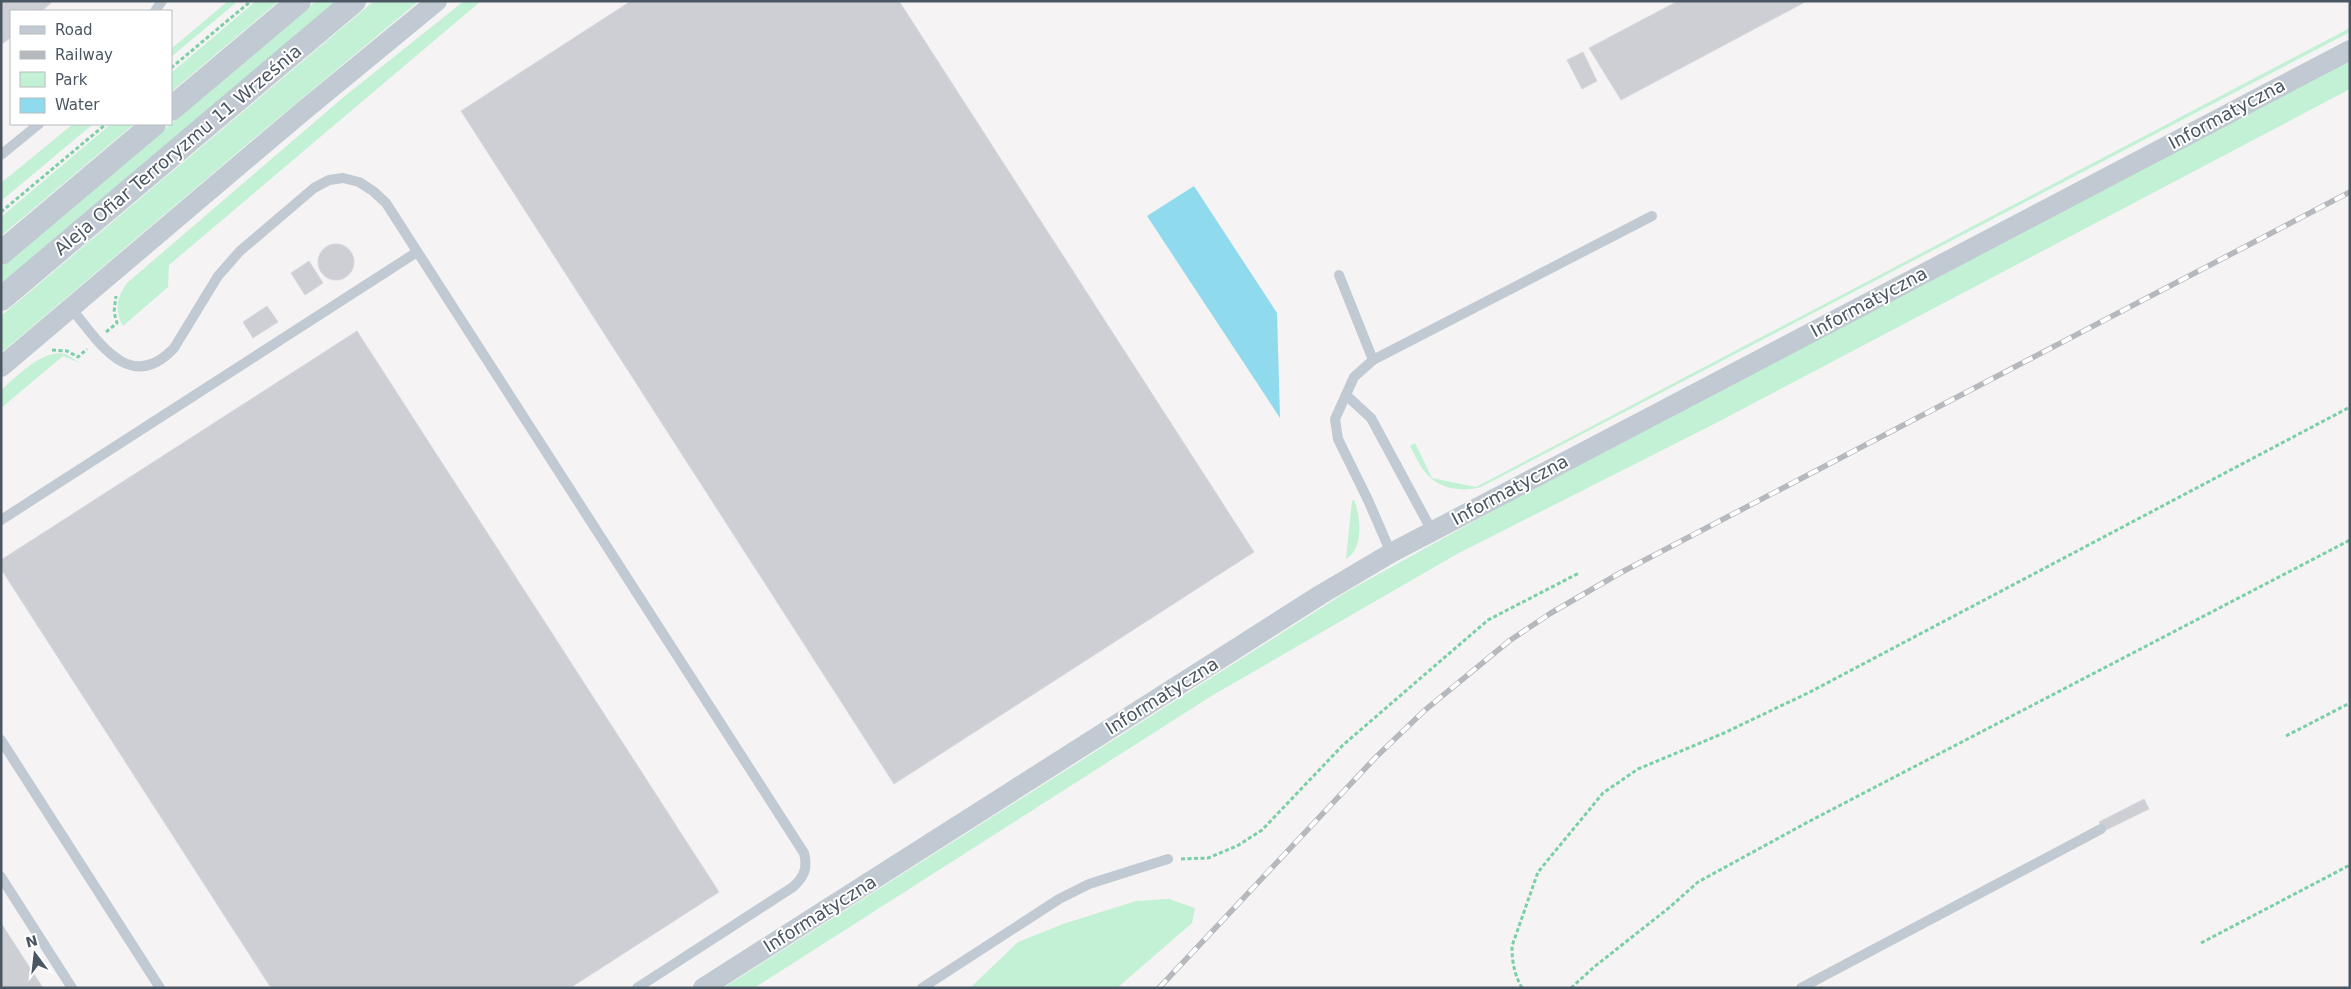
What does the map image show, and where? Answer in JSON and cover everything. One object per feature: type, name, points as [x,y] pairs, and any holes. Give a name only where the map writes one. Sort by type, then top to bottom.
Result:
[{"type":"street","name":"Aleja Ofiar Terroryzmu 11 Września","points":[[172,108],[299,1]]},
{"type":"street","name":"Aleja Ofiar Terroryzmu 11 Września","points":[[1,299],[354,1]]},
{"type":"street","points":[[1,367],[302,112],[437,1]]},
{"type":"street","name":"Informatyczna","points":[[703,988],[1320,595],[1391,553],[2350,50]]},
{"type":"street","name":"Aleja Ofiar Terroryzmu 11 Września","points":[[1,253],[153,125]]},
{"type":"lane","points":[[1,156],[38,125]]},
{"type":"lane","points":[[71,308],[113,357],[133,366],[141,367],[154,364],[165,358],[174,348],[218,276],[240,251],[314,188],[329,180],[343,178],[359,182],[386,203],[799,846],[806,861],[801,879],[794,887],[637,988]]},
{"type":"lane","points":[[1391,553],[1338,439],[1335,418],[1354,377],[1373,360],[1652,216]]},
{"type":"lane","points":[[1,520],[417,252]]},
{"type":"lane","points":[[1339,275],[1373,360]]},
{"type":"lane","points":[[1346,395],[1371,418],[1432,531]]},
{"type":"lane","points":[[1,740],[160,988]]},
{"type":"lane","points":[[1801,988],[2101,829]]},
{"type":"lane","points":[[922,988],[1059,899],[1089,884],[1168,859]]},
{"type":"lane","points":[[1,877],[72,988]]},
{"type":"path","points":[[172,67],[251,1]]},
{"type":"path","points":[[1,212],[105,125]]},
{"type":"path","points":[[1522,988],[1513,965],[1512,946],[1538,872],[1603,793],[1638,769],[1724,733],[1810,692],[2350,407]]},
{"type":"path","points":[[1571,988],[1594,966],[1670,908],[1698,882],[1808,822],[2350,540]]},
{"type":"path","points":[[1168,859],[1208,858],[1237,846],[1262,830],[1343,745],[1488,620],[1579,572]]},
{"type":"path","points":[[2286,736],[2350,703]]},
{"type":"path","points":[[2201,943],[2350,866]]},
{"type":"green space","points":[[228,1],[238,1],[172,56],[172,48]]},
{"type":"green space","points":[[256,1],[279,1],[172,91],[172,72]]},
{"type":"green space","points":[[316,1],[338,1],[1,286],[1,267],[169,125],[172,125],[172,123]]},
{"type":"green space","points":[[374,1],[419,1],[1,353],[1,316]]},
{"type":"green space","points":[[464,1],[481,1],[169,265],[168,287],[123,326],[118,315],[118,304],[127,283],[345,96]]},
{"type":"green space","points":[[2350,28],[2350,32],[1481,487],[1460,489],[1448,487],[1433,480],[1418,462],[1410,446],[1415,443],[1432,478],[1476,487]]},
{"type":"green space","points":[[2350,60],[2350,89],[1716,423],[1457,554],[1213,695],[754,988],[723,988],[1348,591],[1498,508]]},
{"type":"green space","points":[[72,125],[92,125],[1,201],[1,183]]},
{"type":"green space","points":[[110,125],[133,125],[1,236],[1,217]]},
{"type":"green space","points":[[66,354],[80,363],[63,356],[1,408],[1,390],[34,363],[49,355]]},
{"type":"green space","points":[[1354,500],[1359,523],[1358,540],[1356,548],[1346,559],[1352,501]]},
{"type":"green space","points":[[1169,899],[1195,908],[1192,923],[1117,988],[970,988],[1018,942],[1063,924],[1136,901]]},
{"type":"water","points":[[1194,186],[1277,313],[1280,418],[1147,216]]},
{"type":"building","points":[[1,1],[53,1],[43,10],[10,10],[10,38],[1,45]]},
{"type":"building","points":[[631,1],[899,1],[1254,552],[894,784],[461,111]]},
{"type":"building","points":[[1678,1],[1807,1],[1621,100],[1589,48]]},
{"type":"building","points":[[1583,52],[1597,81],[1582,89],[1567,60]]},
{"type":"building","points":[[336,244],[343,245],[349,249],[353,255],[353,269],[349,275],[343,279],[336,280],[329,279],[323,275],[319,269],[318,262],[319,255],[323,249],[329,245]]},
{"type":"building","points":[[309,261],[323,283],[305,295],[291,273]]},
{"type":"building","points":[[267,306],[278,322],[253,338],[243,322]]},
{"type":"building","points":[[357,331],[719,892],[570,988],[271,988],[1,569],[1,560]]},
{"type":"building","points":[[2144,799],[2149,809],[2104,831],[2099,822]]},
{"type":"building","points":[[1,923],[43,988],[1,988]]},
{"type":"railway","points":[[1159,988],[1375,758],[1425,710],[1509,641],[1551,613],[1620,573],[2350,192]]}]
